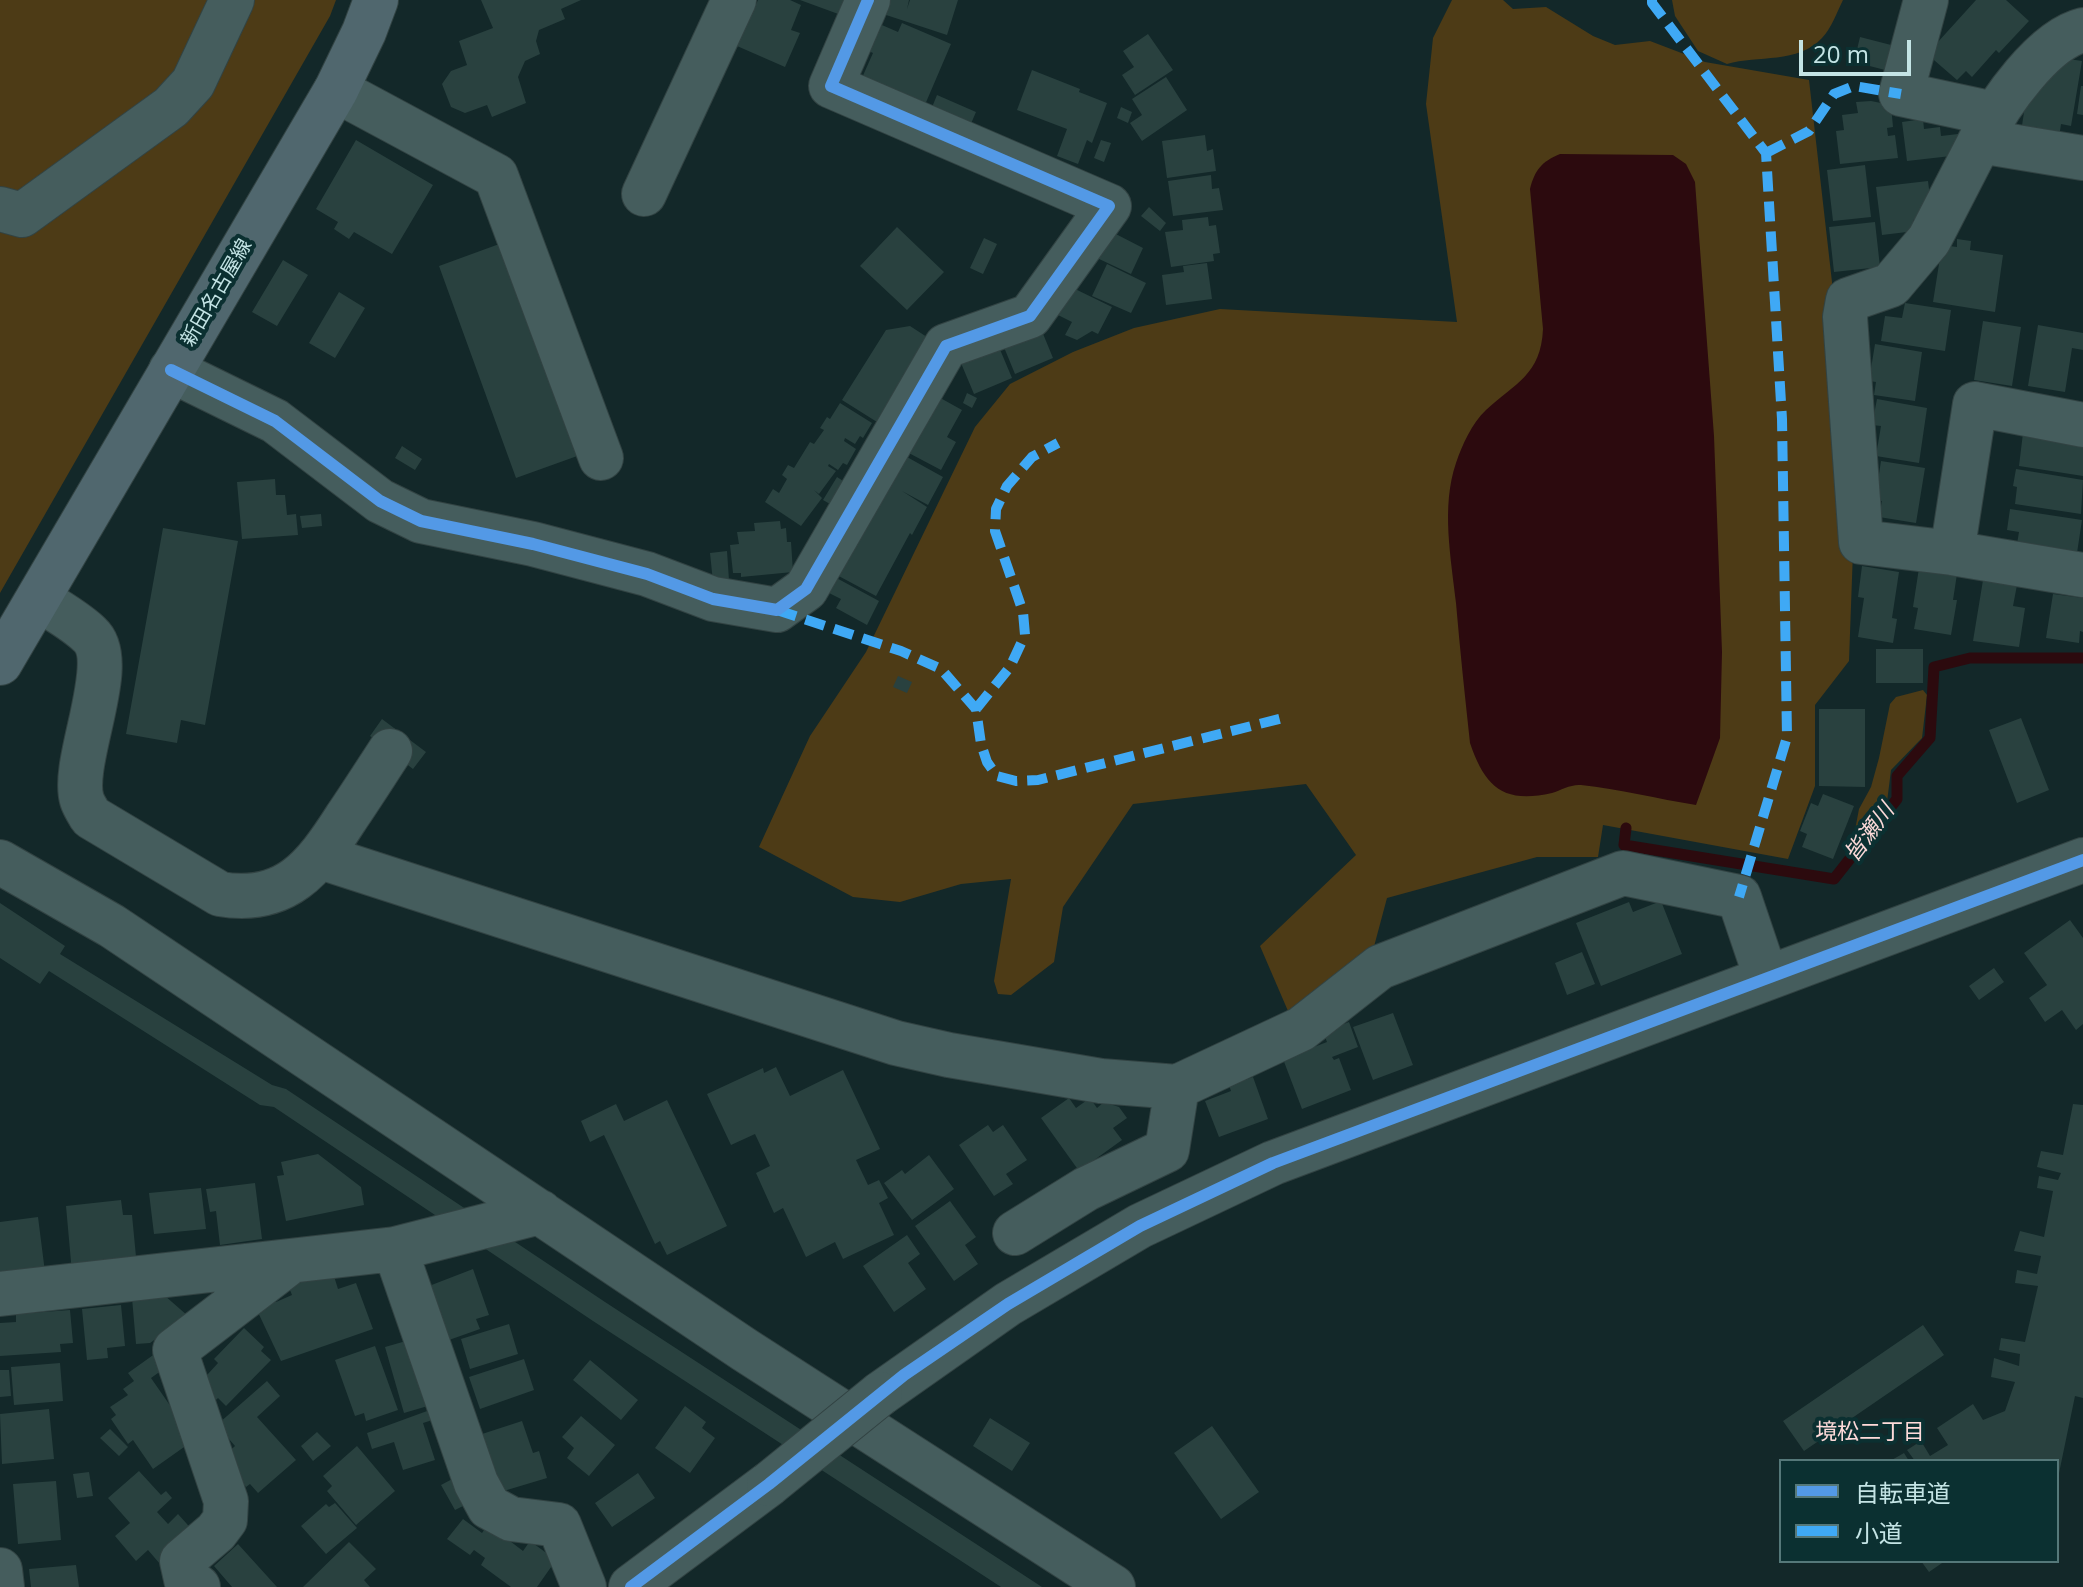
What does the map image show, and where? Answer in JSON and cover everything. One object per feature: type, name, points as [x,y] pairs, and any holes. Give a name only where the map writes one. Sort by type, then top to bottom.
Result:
[{"type":"main road","name":"新田名古屋線","points":[[0,663],[336,90],[376,0]]},
{"type":"street","points":[[0,209],[22,215],[171,107],[193,83],[232,0]]},
{"type":"street","points":[[644,194],[734,0]]},
{"type":"street","points":[[171,370],[275,421],[380,501],[421,521],[533,544],[647,574],[713,599],[777,610],[806,589],[946,346],[1030,316],[1109,206],[831,86],[868,0]]},
{"type":"street","points":[[1926,0],[1901,94],[1987,127],[2083,158]]},
{"type":"street","points":[[2083,30],[2039,57],[1987,127],[1929,240],[1891,285],[1848,300],[1845,317],[1861,542],[1952,553],[2083,575]]},
{"type":"street","points":[[336,90],[496,176],[601,458]]},
{"type":"street","points":[[1952,553],[1975,404],[2083,425]]},
{"type":"street","points":[[39,599],[93,637],[99,658],[98,684],[80,780],[82,800],[91,817],[220,894],[238,897],[259,895],[291,883],[321,857],[390,751]]},
{"type":"street","points":[[321,857],[896,1043],[1101,1081],[1177,1087],[1301,1029],[1380,967],[1623,873],[1739,897],[1766,977]]},
{"type":"street","points":[[631,1587],[769,1484],[880,1394],[1008,1304],[1140,1226],[1273,1163],[2083,860]]},
{"type":"street","points":[[0,862],[112,926],[745,1350],[1113,1587]]},
{"type":"street","points":[[1015,1233],[1086,1189],[1167,1150],[1177,1087]]},
{"type":"street","points":[[0,1294],[395,1249],[540,1212]]},
{"type":"street","points":[[395,1249],[476,1483],[489,1507],[511,1519],[559,1525],[584,1587]]},
{"type":"street","points":[[198,1587],[186,1579],[182,1561],[216,1532],[225,1520],[226,1501],[175,1350],[292,1261]]},
{"type":"street","points":[[0,1570],[2,1587]]},
{"type":"shaded area","points":[[0,0],[336,0],[330,16],[0,593]]},
{"type":"shaded area","points":[[1452,0],[1503,0],[1513,9],[1546,7],[1593,36],[1615,45],[1650,41],[1705,62],[1809,80],[1832,282],[1853,551],[1849,661],[1815,705],[1815,786],[1788,859],[1603,825],[1598,857],[1537,857],[1387,898],[1372,954],[1288,1011],[1260,946],[1356,855],[1306,784],[1133,804],[1063,907],[1054,962],[1011,995],[998,994],[994,981],[1011,879],[961,884],[900,902],[853,897],[759,847],[810,736],[866,652],[975,427],[1010,384],[1073,352],[1134,328],[1220,309],[1457,322],[1426,104],[1433,38]]},
{"type":"shaded area","points":[[1672,0],[1843,0],[1828,30],[1812,46],[1790,55],[1727,64],[1698,51],[1675,16]]},
{"type":"shaded area","points":[[1560,154],[1673,155],[1686,164],[1695,182],[1714,436],[1722,652],[1720,738],[1696,805],[1581,785],[1535,796],[1508,794],[1498,789],[1482,771],[1470,743],[1448,533],[1451,480],[1461,449],[1476,421],[1525,377],[1537,357],[1543,329],[1530,189],[1540,167]]},
{"type":"shaded area","points":[[1923,690],[1927,695],[1922,738],[1891,770],[1887,802],[1865,834],[1860,836],[1855,830],[1859,809],[1871,787],[1890,704],[1896,697]]},
{"type":"building","points":[[481,0],[581,0],[561,9],[565,19],[539,30],[536,41],[540,54],[525,61],[518,77],[526,103],[492,117],[487,105],[465,113],[451,107],[442,84],[451,71],[467,65],[459,41],[493,28]]},
{"type":"building","points":[[758,0],[790,0],[801,5],[791,30],[800,33],[785,67],[737,46]]},
{"type":"building","points":[[800,0],[847,0],[841,15]]},
{"type":"building","points":[[881,0],[909,0],[907,9],[910,0],[958,0],[947,35],[877,12]]},
{"type":"building","points":[[1976,0],[2006,0],[2029,21],[1999,53],[1996,50],[1972,77],[1966,71],[1957,80],[1927,54]]},
{"type":"building","points":[[875,22],[898,32],[902,23],[951,44],[924,107],[861,80],[873,53],[864,49]]},
{"type":"building","points":[[1148,34],[1173,70],[1135,95],[1122,75],[1134,67],[1123,51]]},
{"type":"building","points":[[1860,37],[1895,46],[1889,71],[1854,62]]},
{"type":"building","points":[[2056,57],[2082,61],[2071,126],[2061,124],[2059,138],[2021,132],[2028,86],[2043,88],[2047,64]]},
{"type":"building","points":[[1032,70],[1107,103],[1092,143],[1087,140],[1078,164],[1057,156],[1067,129],[1017,110]]},
{"type":"building","points":[[1166,77],[1187,110],[1142,141],[1130,123],[1142,115],[1132,99]]},
{"type":"building","points":[[2083,86],[2083,115],[2077,114]]},
{"type":"building","points":[[937,95],[976,112],[967,133],[928,117]]},
{"type":"building","points":[[1856,102],[1891,105],[1893,127],[1887,128],[1888,136],[1895,135],[1898,158],[1840,164],[1836,131],[1844,130],[1842,115],[1858,113]]},
{"type":"building","points":[[1121,107],[1132,112],[1128,123],[1117,118]]},
{"type":"building","points":[[1923,119],[1924,129],[1940,127],[1941,136],[1958,134],[1960,155],[1907,161],[1902,122]]},
{"type":"building","points":[[1205,135],[1207,151],[1213,149],[1216,171],[1167,178],[1162,141]]},
{"type":"building","points":[[356,140],[433,185],[392,254],[354,232],[349,239],[334,229],[338,222],[316,209]]},
{"type":"building","points":[[1101,140],[1111,143],[1104,162],[1094,158]]},
{"type":"building","points":[[1865,165],[1871,217],[1833,221],[1827,170]]},
{"type":"building","points":[[1211,175],[1212,189],[1219,188],[1223,210],[1173,216],[1168,181]]},
{"type":"building","points":[[1928,181],[1932,213],[1929,218],[1913,220],[1915,231],[1882,235],[1876,187]]},
{"type":"building","points":[[1149,207],[1166,223],[1160,231],[1141,216]]},
{"type":"building","points":[[1208,217],[1209,226],[1216,225],[1220,253],[1213,254],[1214,261],[1171,267],[1165,232],[1183,230],[1182,220]]},
{"type":"building","points":[[1875,222],[1880,267],[1834,272],[1829,227]]},
{"type":"building","points":[[897,227],[944,272],[907,310],[860,266]]},
{"type":"building","points":[[1110,231],[1143,248],[1131,274],[1097,258]]},
{"type":"building","points":[[984,238],[997,244],[983,274],[970,268]]},
{"type":"building","points":[[1957,239],[1971,241],[1970,250],[2003,255],[1995,312],[1933,302],[1942,245],[1957,247]]},
{"type":"building","points":[[502,243],[580,455],[516,478],[439,266]]},
{"type":"building","points":[[283,260],[308,275],[277,326],[252,312]]},
{"type":"building","points":[[1207,263],[1212,299],[1166,305],[1162,275],[1184,272],[1183,266]]},
{"type":"building","points":[[1107,264],[1146,283],[1131,313],[1092,296]]},
{"type":"building","points":[[1071,287],[1112,307],[1098,334],[1092,331],[1077,340],[1065,335],[1072,322],[1058,315]]},
{"type":"building","points":[[339,292],[365,308],[335,358],[309,343]]},
{"type":"building","points":[[1905,303],[1951,310],[1945,351],[1881,341],[1885,316],[1902,318]]},
{"type":"building","points":[[1983,321],[2021,327],[2012,386],[1974,380]]},
{"type":"building","points":[[1039,324],[1053,358],[1015,374],[1001,340]]},
{"type":"building","points":[[2038,325],[2083,333],[2083,350],[2072,348],[2065,392],[2028,386]]},
{"type":"building","points":[[910,326],[930,339],[877,422],[842,400],[886,330]]},
{"type":"building","points":[[996,340],[1012,378],[974,394],[958,356]]},
{"type":"building","points":[[1875,344],[1922,352],[1915,401],[1874,395],[1876,382],[1869,381]]},
{"type":"building","points":[[967,393],[977,398],[972,408],[963,403]]},
{"type":"building","points":[[935,395],[962,410],[947,437],[956,442],[941,470],[905,451]]},
{"type":"building","points":[[1877,399],[1927,408],[1919,463],[1876,456],[1881,426],[1872,425]]},
{"type":"building","points":[[840,403],[872,423],[863,438],[860,436],[855,444],[845,438],[844,441],[856,449],[847,465],[843,463],[838,470],[829,464],[836,471],[819,494],[814,490],[822,498],[801,526],[765,502],[773,489],[779,493],[787,479],[782,475],[788,465],[794,468],[810,442],[814,444],[824,430],[820,428]]},
{"type":"building","points":[[2023,433],[2083,443],[2083,476],[2019,466]]},
{"type":"building","points":[[402,446],[422,459],[415,470],[395,458]]},
{"type":"building","points":[[907,457],[943,477],[928,505],[902,491],[927,507],[876,596],[835,574]]},
{"type":"building","points":[[1881,461],[1925,468],[1916,523],[1879,517],[1882,501],[1875,500]]},
{"type":"building","points":[[2016,469],[2083,480],[2081,514],[2015,504],[2017,487],[2013,486]]},
{"type":"building","points":[[837,477],[851,486],[837,508],[823,500]]},
{"type":"building","points":[[275,479],[276,495],[285,495],[287,515],[296,514],[298,535],[242,539],[237,482]]},
{"type":"building","points":[[2010,509],[2082,520],[2077,553],[2017,544],[2019,532],[2007,530]]},
{"type":"building","points":[[321,514],[322,526],[302,528],[300,516]]},
{"type":"building","points":[[780,521],[781,529],[786,528],[787,542],[791,542],[793,572],[741,577],[741,573],[733,573],[730,545],[739,544],[737,532],[755,531],[754,523]]},
{"type":"building","points":[[163,528],[238,541],[205,725],[181,720],[177,743],[126,734]]},
{"type":"building","points":[[727,551],[729,580],[713,582],[710,553]]},
{"type":"building","points":[[1862,566],[1899,572],[1892,618],[1897,619],[1893,643],[1858,637],[1864,598],[1858,597]]},
{"type":"building","points":[[1919,568],[1957,574],[1953,600],[1957,600],[1951,635],[1914,629],[1918,608],[1913,607]]},
{"type":"building","points":[[1984,574],[2017,585],[2013,606],[2025,608],[2019,647],[1973,641]]},
{"type":"building","points":[[831,575],[879,601],[867,625],[836,608],[841,599],[823,590]]},
{"type":"building","points":[[2053,594],[2083,598],[2083,632],[2080,631],[2079,643],[2046,638]]},
{"type":"building","points":[[1876,649],[1923,649],[1923,683],[1876,683]]},
{"type":"building","points":[[898,676],[912,682],[907,693],[893,687]]},
{"type":"building","points":[[1819,709],[1865,709],[1865,787],[1819,786]]},
{"type":"building","points":[[2021,718],[2049,790],[2017,803],[1989,730]]},
{"type":"building","points":[[382,719],[426,752],[413,769],[370,736]]},
{"type":"building","points":[[1823,794],[1854,806],[1833,859],[1802,847],[1807,834],[1800,831],[1811,803],[1818,806]]},
{"type":"building","points":[[1661,901],[1682,954],[1601,986],[1576,923],[1629,902],[1633,912]]},
{"type":"building","points":[[0,903],[65,946],[60,954],[272,1085],[286,1089],[1042,1587],[1001,1587],[593,1321],[274,1107],[260,1105],[49,971],[40,984],[0,958]]},
{"type":"building","points":[[2070,920],[2083,938],[2083,1024],[2076,1030],[2062,1010],[2045,1022],[2029,998],[2047,985],[2024,953]]},
{"type":"building","points":[[1582,952],[1595,984],[1567,995],[1555,963]]},
{"type":"building","points":[[1994,968],[2004,982],[1979,1000],[1969,986]]},
{"type":"building","points":[[1393,1013],[1413,1065],[1373,1080],[1353,1027]]},
{"type":"building","points":[[1349,1022],[1358,1047],[1332,1057],[1334,1060],[1339,1058],[1351,1090],[1302,1109],[1283,1059],[1327,1042],[1323,1032]]},
{"type":"building","points":[[776,1067],[790,1096],[843,1070],[880,1149],[856,1160],[868,1185],[879,1180],[888,1198],[879,1203],[894,1235],[843,1259],[835,1242],[806,1257],[783,1208],[774,1213],[756,1173],[770,1166],[755,1134],[731,1145],[707,1094],[763,1068],[764,1073]]},
{"type":"building","points":[[1253,1077],[1268,1119],[1219,1137],[1205,1101],[1231,1091],[1229,1085]]},
{"type":"building","points":[[1069,1098],[1076,1108],[1090,1098],[1097,1108],[1104,1102],[1119,1107],[1127,1118],[1113,1128],[1122,1140],[1079,1171],[1041,1118]]},
{"type":"building","points":[[667,1100],[727,1226],[667,1255],[660,1241],[655,1244],[604,1135],[590,1142],[581,1121],[616,1104],[624,1121]]},
{"type":"building","points":[[2073,1104],[2083,1105],[2083,1398],[2075,1396],[2059,1473],[2059,1459],[1914,1459],[1907,1450],[1921,1441],[1930,1456],[1948,1445],[1937,1428],[1973,1404],[1983,1420],[2005,1411],[2015,1382],[1991,1377],[1994,1358],[2019,1366],[2020,1354],[1999,1350],[2001,1338],[2025,1342],[2038,1286],[2015,1283],[2017,1270],[2037,1274],[2041,1256],[2014,1251],[2020,1231],[2044,1237],[2053,1191],[2037,1188],[2039,1176],[2058,1180],[2061,1173],[2037,1167],[2041,1151],[2063,1155]]},
{"type":"building","points":[[988,1125],[993,1132],[1003,1125],[1027,1160],[1006,1174],[1013,1184],[994,1196],[959,1145]]},
{"type":"building","points":[[318,1154],[361,1187],[364,1205],[286,1221],[277,1176],[284,1175],[281,1162]]},
{"type":"building","points":[[929,1155],[954,1189],[912,1220],[884,1183],[902,1170],[905,1174]]},
{"type":"building","points":[[255,1183],[262,1239],[220,1245],[216,1211],[210,1212],[206,1189]]},
{"type":"building","points":[[201,1188],[206,1229],[154,1234],[149,1193]]},
{"type":"building","points":[[121,1200],[123,1215],[132,1215],[137,1267],[72,1273],[66,1206]]},
{"type":"building","points":[[950,1201],[976,1237],[965,1245],[978,1264],[954,1281],[915,1226]]},
{"type":"building","points":[[38,1217],[45,1272],[0,1278],[0,1222]]},
{"type":"building","points":[[907,1235],[920,1254],[908,1263],[926,1289],[894,1312],[863,1266]]},
{"type":"building","points":[[473,1269],[489,1315],[476,1319],[480,1329],[449,1340],[429,1286]]},
{"type":"building","points":[[333,1273],[338,1289],[356,1283],[373,1329],[281,1361],[255,1306],[274,1297],[276,1302],[292,1295],[286,1280]]},
{"type":"building","points":[[164,1295],[188,1316],[150,1343],[136,1344],[132,1298]]},
{"type":"building","points":[[121,1305],[125,1346],[107,1348],[108,1358],[87,1360],[82,1309]]},
{"type":"building","points":[[70,1310],[73,1343],[60,1344],[61,1352],[0,1356],[0,1323],[16,1322],[16,1314]]},
{"type":"building","points":[[509,1324],[518,1354],[470,1369],[461,1339]]},
{"type":"building","points":[[1923,1325],[1944,1355],[1804,1451],[1783,1421]]},
{"type":"building","points":[[244,1328],[264,1347],[261,1351],[271,1360],[226,1406],[218,1398],[214,1402],[197,1386],[218,1363],[214,1359]]},
{"type":"building","points":[[420,1337],[438,1403],[404,1413],[385,1347]]},
{"type":"building","points":[[375,1346],[398,1410],[366,1421],[364,1413],[355,1416],[335,1360]]},
{"type":"building","points":[[156,1353],[165,1368],[151,1378],[194,1440],[153,1469],[133,1440],[128,1444],[111,1419],[116,1415],[110,1407],[128,1395],[123,1389],[134,1381],[128,1373]]},
{"type":"building","points":[[524,1359],[534,1390],[480,1409],[469,1377]]},
{"type":"building","points":[[590,1360],[638,1400],[621,1420],[573,1380]]},
{"type":"building","points":[[60,1363],[63,1401],[14,1405],[11,1367]]},
{"type":"building","points":[[0,1370],[9,1370],[11,1396],[0,1397]]},
{"type":"building","points":[[267,1381],[280,1396],[257,1417],[296,1460],[258,1493],[250,1484],[246,1487],[221,1459],[235,1446],[229,1439],[224,1444],[211,1430]]},
{"type":"building","points":[[685,1406],[706,1422],[702,1428],[715,1438],[690,1473],[655,1448]]},
{"type":"building","points":[[438,1407],[442,1417],[423,1423],[435,1460],[403,1470],[394,1442],[372,1449],[367,1433]]},
{"type":"building","points":[[49,1409],[54,1459],[2,1464],[0,1414]]},
{"type":"building","points":[[581,1416],[615,1445],[589,1476],[567,1458],[574,1448],[562,1437]]},
{"type":"building","points":[[990,1418],[1030,1443],[1012,1471],[973,1446]]},
{"type":"building","points":[[522,1421],[533,1453],[539,1451],[547,1478],[497,1493],[479,1435]]},
{"type":"building","points":[[1212,1426],[1259,1492],[1221,1519],[1174,1453]]},
{"type":"building","points":[[110,1429],[128,1447],[119,1456],[100,1438]]},
{"type":"building","points":[[317,1432],[331,1446],[313,1461],[301,1446]]},
{"type":"building","points":[[357,1446],[395,1491],[356,1525],[327,1491],[332,1486],[323,1476]]},
{"type":"building","points":[[1904,1453],[1908,1459],[1894,1459]]},
{"type":"building","points":[[139,1471],[161,1495],[166,1491],[172,1498],[157,1512],[168,1524],[178,1514],[195,1533],[160,1564],[148,1550],[136,1561],[115,1536],[130,1523],[108,1498]]},
{"type":"building","points":[[89,1472],[93,1496],[77,1498],[73,1474]]},
{"type":"building","points":[[638,1473],[655,1498],[612,1527],[595,1503]]},
{"type":"building","points":[[456,1477],[477,1499],[455,1510],[441,1485]]},
{"type":"building","points":[[56,1481],[61,1540],[18,1544],[13,1484]]},
{"type":"building","points":[[335,1503],[357,1528],[326,1554],[301,1526],[326,1504],[329,1507]]},
{"type":"building","points":[[463,1519],[482,1533],[491,1520],[506,1538],[523,1551],[530,1541],[556,1560],[537,1587],[511,1587],[481,1565],[485,1558],[474,1550],[470,1555],[447,1539]]},
{"type":"building","points":[[349,1542],[376,1569],[364,1580],[370,1587],[303,1587]]},
{"type":"building","points":[[238,1544],[277,1587],[232,1587],[214,1566]]},
{"type":"building","points":[[1922,1563],[1942,1563],[1929,1572]]},
{"type":"building","points":[[76,1565],[79,1587],[31,1587],[29,1569]]},
{"type":"waterway","name":"皆瀬川","points":[[1626,828],[1624,845],[1834,879],[1897,799],[1897,776],[1930,738],[1934,667],[1970,658],[2083,658]]},
{"type":"marked path","points":[[1652,0],[1766,153],[1782,419],[1787,737],[1739,897]]},
{"type":"marked path","points":[[1766,153],[1809,131],[1834,94],[1854,86],[1901,94]]},
{"type":"marked path","points":[[976,709],[1010,667],[1025,635],[1023,612],[995,531],[996,509],[1007,486],[1032,457],[1058,443]]},
{"type":"marked path","points":[[777,610],[901,651],[941,669],[976,709],[987,762],[997,776],[1016,781],[1038,780],[1283,718]]},
{"type":"cycle path","points":[[171,370],[275,421],[380,501],[421,521],[533,544],[647,574],[713,599],[777,610],[806,589],[946,346],[1030,316],[1109,206],[831,86],[868,0]]},
{"type":"cycle path","points":[[631,1587],[769,1484],[904,1375],[1008,1304],[1140,1226],[1273,1163],[2083,860]]},
{"type":"district","name":"境松二丁目","points":[[1870,1433]]}]
